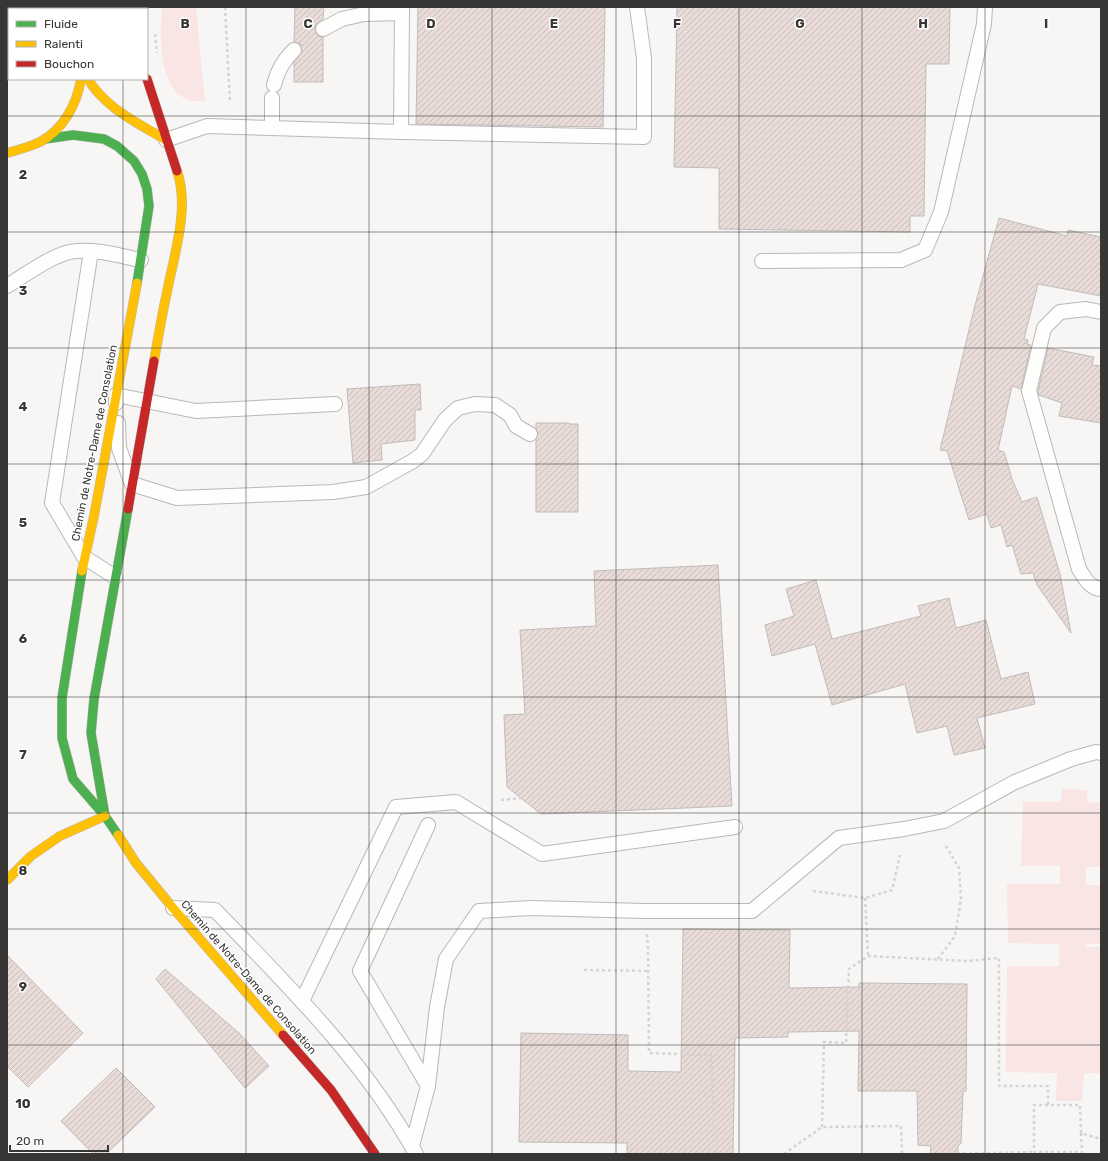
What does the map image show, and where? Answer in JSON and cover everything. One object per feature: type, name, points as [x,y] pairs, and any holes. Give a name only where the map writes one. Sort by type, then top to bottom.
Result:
[{"type":"street","points":[[7,153],[45,139],[56,129],[67,116],[77,99],[81,80]]},
{"type":"street","points":[[89,80],[97,93],[117,111],[166,140]]},
{"type":"street","name":"Chemin de Notre-Dame de Consolation","points":[[105,816],[91,733],[94,699],[166,294],[180,227],[182,197],[179,176],[147,80]]},
{"type":"street","name":"Chemin de Notre-Dame de Consolation","points":[[45,139],[73,135],[88,136],[104,139],[117,146],[134,161],[142,174],[147,188],[148,206],[141,260],[94,516],[84,557],[62,698],[62,738],[73,779],[105,816],[136,863],[173,908],[331,1090],[375,1154]]},
{"type":"street","points":[[7,880],[31,856],[60,836],[105,816]]},
{"type":"lane","points":[[166,140],[207,126],[644,137],[644,58],[636,7]]},
{"type":"lane","points":[[762,261],[901,260],[925,250],[942,212],[984,24],[985,7]]},
{"type":"lane","points":[[323,29],[342,19],[364,14],[402,10],[401,132]]},
{"type":"lane","points":[[272,128],[273,91],[277,73],[284,60],[294,50]]},
{"type":"lane","points":[[7,286],[60,255],[75,251],[91,251],[141,260]]},
{"type":"lane","points":[[91,251],[52,503],[84,557],[115,577]]},
{"type":"lane","points":[[1101,312],[1086,309],[1060,312],[1044,328],[1029,391],[1079,569],[1086,581],[1097,589],[1101,589]]},
{"type":"lane","points":[[335,404],[196,411],[116,395],[119,448],[132,484],[177,498],[333,492],[366,487],[413,461],[422,454],[445,420],[458,408],[475,404],[495,405],[510,415],[516,426],[530,434]]},
{"type":"lane","points":[[414,1150],[428,1086],[437,1007],[446,958],[479,911],[532,908],[645,911],[752,910],[840,838],[904,829],[944,821],[1015,782],[1071,759],[1101,752]]},
{"type":"lane","points":[[302,1001],[396,807],[456,802],[542,854],[735,827]]},
{"type":"lane","points":[[428,825],[360,971],[428,1086]]},
{"type":"lane","points":[[173,908],[215,910],[302,1001],[346,1052],[389,1110],[414,1150]]},
{"type":"path","points":[[225,7],[230,107]]},
{"type":"path","points":[[928,825],[944,843],[959,868],[961,899],[955,936],[938,960]]},
{"type":"path","points":[[784,884],[818,893],[865,898],[892,890],[904,829]]},
{"type":"path","points":[[865,898],[868,956]]},
{"type":"path","points":[[648,948],[649,1053],[711,1055],[716,1154]]},
{"type":"path","points":[[822,1127],[824,1042],[846,1043],[850,969],[868,956],[966,961],[999,958],[999,1086],[1048,1086],[1048,1105]]},
{"type":"path","points":[[584,970],[648,971]]},
{"type":"path","points":[[945,1154],[1034,1152],[1082,1153],[1080,1105],[1034,1105],[1034,1152]]},
{"type":"path","points":[[784,1154],[822,1127],[901,1126],[902,1154]]},
{"type":"path","points":[[1081,1133],[1101,1139]]},
{"type":"shaded area","points":[[162,7],[196,7],[205,101],[192,101],[184,98],[173,89],[168,79],[162,54]]},
{"type":"shaded area","points":[[1062,789],[1087,790],[1087,802],[1101,803],[1101,867],[1086,867],[1086,885],[1101,885],[1101,944],[1085,944],[1085,947],[1101,947],[1101,1073],[1084,1073],[1082,1101],[1056,1101],[1057,1073],[1006,1072],[1007,966],[1059,966],[1059,944],[1008,943],[1007,884],[1060,884],[1060,866],[1021,866],[1023,802],[1061,802]]},
{"type":"building","points":[[295,7],[324,7],[323,19],[316,24],[315,29],[318,36],[323,37],[323,82],[294,82],[294,62],[302,52],[300,44],[294,42]]},
{"type":"building","points":[[418,7],[605,7],[603,127],[416,124]]},
{"type":"building","points":[[677,7],[950,7],[949,64],[926,64],[924,216],[910,216],[910,232],[719,229],[719,168],[674,167]]},
{"type":"building","points":[[999,218],[1067,236],[1068,230],[1101,237],[1101,296],[1038,284],[1024,339],[1028,340],[1027,344],[1031,345],[1021,389],[1012,386],[998,450],[1004,452],[1012,479],[1022,502],[1037,497],[1060,574],[1071,633],[1037,585],[1033,573],[1021,574],[1012,545],[1007,547],[1001,525],[991,528],[987,514],[969,520],[947,451],[940,450],[975,305]]},
{"type":"building","points":[[1048,348],[1094,357],[1092,365],[1101,366],[1101,423],[1059,416],[1062,403],[1039,395],[1038,391]]},
{"type":"building","points":[[420,384],[421,410],[415,410],[415,440],[381,444],[382,460],[353,463],[347,389]]},
{"type":"building","points":[[536,423],[578,424],[578,512],[536,512],[536,439],[538,434]]},
{"type":"building","points":[[718,565],[732,806],[541,814],[507,787],[504,715],[525,714],[520,630],[596,626],[594,571]]},
{"type":"building","points":[[816,580],[832,639],[921,616],[918,606],[949,598],[956,628],[986,620],[1001,679],[1028,672],[1035,704],[977,718],[985,748],[954,755],[947,726],[917,733],[905,684],[832,705],[815,644],[772,656],[765,625],[794,616],[786,589]]},
{"type":"building","points":[[683,929],[790,930],[789,988],[859,987],[859,983],[967,984],[966,1091],[963,1092],[961,1143],[958,1146],[958,1154],[930,1154],[931,1146],[918,1145],[917,1091],[858,1091],[859,1031],[788,1032],[788,1037],[735,1038],[733,1154],[627,1154],[627,1143],[519,1142],[521,1033],[628,1035],[628,1071],[681,1072]]},
{"type":"building","points":[[7,955],[83,1033],[28,1087],[7,1066]]},
{"type":"building","points":[[165,969],[239,1033],[269,1066],[245,1088],[156,979]]},
{"type":"building","points":[[116,1068],[155,1107],[106,1154],[93,1154],[61,1121]]},
{"type":"traffic: fast","points":[[45,139],[73,135],[104,139],[117,146],[134,161],[142,174],[147,189],[149,206],[137,283]]},
{"type":"traffic: fast","points":[[105,816],[91,733],[94,699],[128,509]]},
{"type":"traffic: fast","points":[[82,571],[62,698],[62,738],[73,779],[105,816],[118,835]]},
{"type":"traffic: slow","points":[[7,153],[40,142],[56,131],[72,107],[81,80]]},
{"type":"traffic: slow","points":[[89,80],[103,98],[113,107],[133,121],[166,140]]},
{"type":"traffic: slow","points":[[154,361],[163,309],[180,232],[182,200],[181,185],[177,171]]},
{"type":"traffic: slow","points":[[82,571],[94,516],[137,283]]},
{"type":"traffic: slow","points":[[7,880],[31,856],[60,836],[105,816]]},
{"type":"traffic: slow","points":[[118,835],[136,863],[173,908],[283,1035]]},
{"type":"traffic: jam","points":[[147,80],[177,171]]},
{"type":"traffic: jam","points":[[128,509],[154,361]]},
{"type":"traffic: jam","points":[[283,1035],[331,1090],[375,1154]]}]
